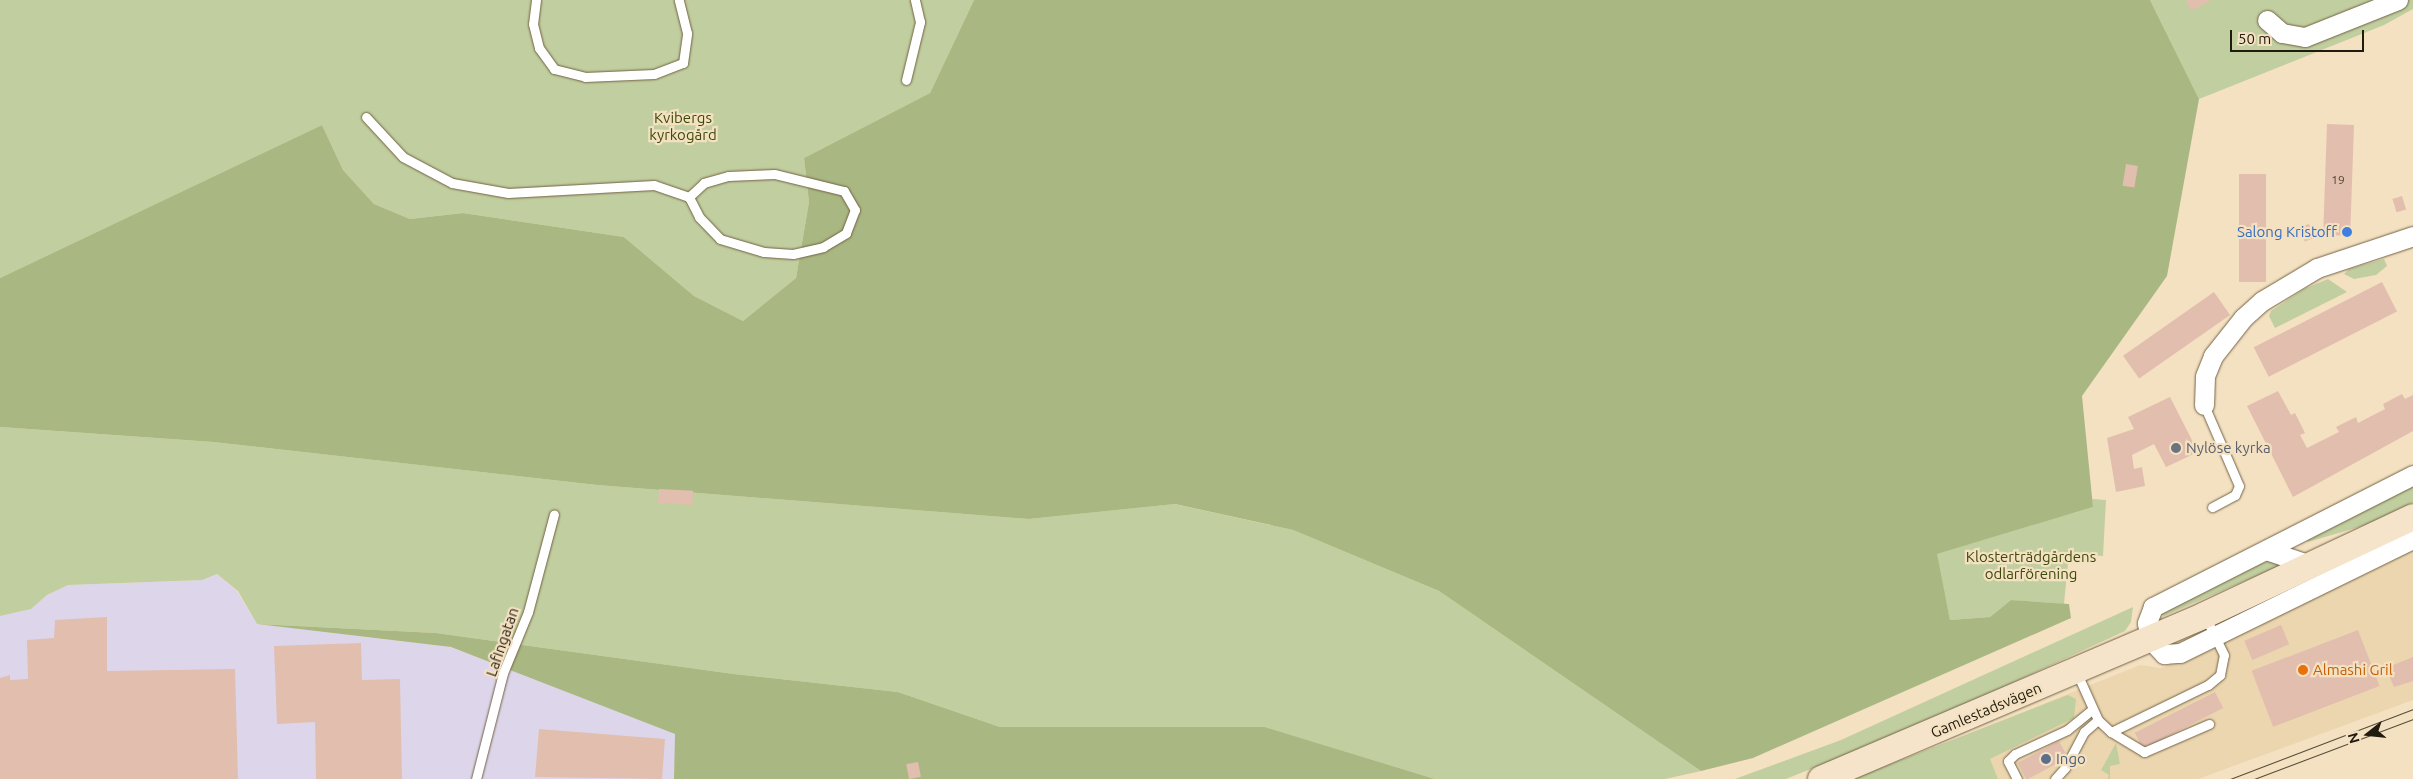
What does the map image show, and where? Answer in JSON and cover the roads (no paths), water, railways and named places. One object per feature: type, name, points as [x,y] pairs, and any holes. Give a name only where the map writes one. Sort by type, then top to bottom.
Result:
[{"type":"street","points":[[2267,20],[2282,33],[2305,37],[2398,0]]},
{"type":"street","points":[[2204,405],[2205,376],[2213,356],[2243,318],[2262,301],[2316,268],[2413,236]]},
{"type":"street","points":[[2150,639],[2146,623],[2153,607],[2413,475]]},
{"type":"street","name":"Gamlestadsvägen","points":[[2211,625],[2312,566],[2413,516]]},
{"type":"street","name":"Gamlestadsvägen","points":[[1821,779],[2150,639],[2211,625],[2413,539]]},
{"type":"street","points":[[2266,550],[2312,566]]},
{"type":"lane","points":[[536,0],[533,24],[540,48],[554,69],[585,77],[654,74],[683,64],[687,33],[680,0]]},
{"type":"lane","points":[[906,80],[920,22],[915,0]]},
{"type":"lane","points":[[366,117],[404,157],[452,183],[508,193],[654,185],[689,197],[699,217],[720,239],[764,252],[793,254],[823,247],[846,233],[854,210],[844,191],[774,174],[728,176],[704,183],[689,197]]},
{"type":"lane","points":[[2204,405],[2239,486],[2236,495],[2212,507]]},
{"type":"lane","name":"Lafingatan","points":[[476,779],[503,673],[528,612],[554,514]]},
{"type":"lane","points":[[2111,732],[2208,685],[2220,675],[2224,655],[2211,625]]},
{"type":"lane","points":[[2076,671],[2098,720],[2111,732],[2144,752],[2209,724]]},
{"type":"lane","points":[[2017,779],[2008,761],[2015,754],[2067,730],[2092,710]]},
{"type":"lane","points":[[2055,779],[2066,768],[2084,732],[2098,720]]},
{"type":"tram line","points":[[2230,779],[2413,709]]},
{"type":"tram line","points":[[2254,779],[2413,719]]},
{"type":"place","name":"Salong Kristoff","points":[[2347,232]]},
{"type":"place","name":"Nylöse kyrka","points":[[2176,448]]},
{"type":"place","name":"Almashi Gril","points":[[2303,670]]},
{"type":"place","name":"Ingo","points":[[2046,759]]},
{"type":"park label","name":"Kvibergs kyrkogård","points":[[683,126]]},
{"type":"park label","name":"Klosterträdgårdens odlarförening","points":[[2031,564]]}]
